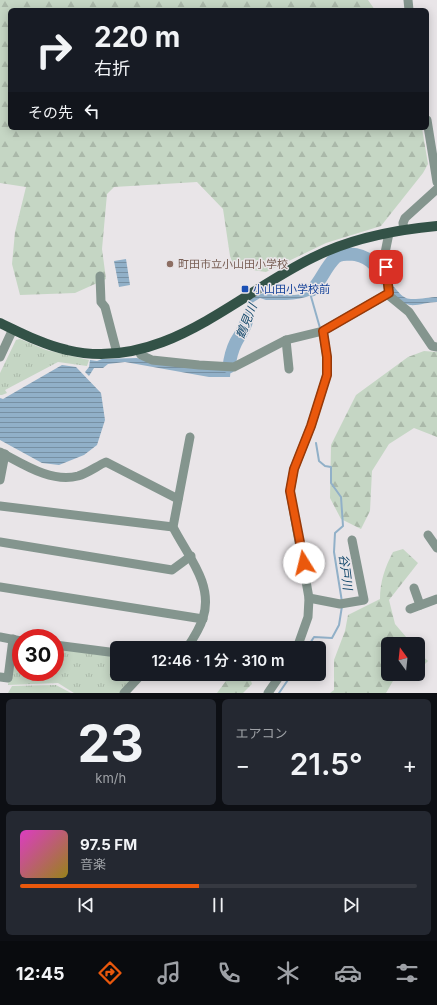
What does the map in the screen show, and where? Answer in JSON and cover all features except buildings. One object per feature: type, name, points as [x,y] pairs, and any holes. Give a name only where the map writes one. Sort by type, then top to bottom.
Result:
[{"type":"main road","points":[[0,323],[40,341],[67,350],[93,354],[138,350],[162,344],[181,336],[259,288],[321,253],[349,242],[404,230],[437,226]]},
{"type":"street","points":[[429,130],[437,182]]},
{"type":"street","points":[[404,230],[403,223],[405,218],[437,189]]},
{"type":"street","points":[[389,233],[384,258],[388,277],[388,294],[409,312],[432,346],[437,347]]},
{"type":"street","points":[[100,276],[101,302],[105,308],[117,353]]},
{"type":"street","points":[[138,350],[140,355],[152,360],[228,367],[286,340],[323,331],[388,294]]},
{"type":"street","points":[[0,357],[13,329]]},
{"type":"street","points":[[299,641],[308,617],[309,598],[290,491],[294,469],[311,426],[327,375],[327,357],[323,331]]},
{"type":"street","points":[[286,340],[289,369]]},
{"type":"street","points":[[190,438],[173,527],[184,549],[191,556],[203,587],[205,601],[203,618],[191,641]]},
{"type":"street","points":[[0,480],[2,453],[33,470],[57,477],[78,476],[106,462],[178,499]]},
{"type":"street","points":[[0,506],[173,527]]},
{"type":"street","points":[[428,535],[437,548]]},
{"type":"street","points":[[309,598],[343,604],[364,600],[352,540]]},
{"type":"street","points":[[0,542],[172,570],[191,556]]},
{"type":"street","points":[[0,587],[203,618]]},
{"type":"street","points":[[414,588],[420,605]]},
{"type":"street","points":[[410,609],[437,599]]},
{"type":"street","points":[[0,637],[12,639]]},
{"type":"street","points":[[64,646],[110,652]]},
{"type":"street","points":[[0,677],[8,678],[12,661]]},
{"type":"street","points":[[124,693],[135,681]]},
{"type":"street","points":[[268,693],[276,681]]},
{"type":"green space","points":[[0,0],[368,0],[374,8],[8,8],[8,130],[422,130],[428,164],[423,173],[381,226],[326,243],[266,272],[234,267],[230,256],[223,209],[197,182],[114,187],[107,194],[102,249],[106,279],[75,293],[20,295],[12,264],[15,232],[26,187],[0,183]]},
{"type":"green space","points":[[20,339],[46,350],[89,360],[87,366],[58,362],[5,390],[7,393],[0,395],[0,373],[16,340]]},
{"type":"green space","points":[[424,351],[437,352],[437,437],[414,428],[389,444],[372,471],[370,511],[361,529],[341,519],[330,498],[331,445],[356,395],[408,357]]},
{"type":"green space","points":[[403,549],[418,563],[389,600],[395,624],[406,637],[381,637],[381,681],[393,681],[386,693],[330,693],[334,690],[334,660],[345,631],[348,615],[380,599],[385,569],[393,552]]},
{"type":"green space","points":[[64,647],[110,653],[110,681],[134,681],[123,693],[74,693],[58,683],[8,685],[12,656],[12,681],[64,681]]},
{"type":"green space","points":[[226,681],[251,681],[252,684],[243,693],[217,693]]},
{"type":"green space","points":[[56,685],[71,693],[8,693],[12,686]]},
{"type":"water","points":[[352,248],[372,258],[394,287],[404,297],[412,299],[437,297],[437,302],[410,305],[401,301],[393,294],[369,259],[362,254],[354,253],[345,255],[339,260],[333,266],[319,288],[306,297],[291,300],[266,300],[260,298],[252,303],[246,330],[233,346],[230,377],[209,377],[125,362],[108,364],[103,368],[94,368],[89,376],[85,372],[89,367],[90,360],[97,361],[102,359],[137,358],[154,364],[228,363],[228,352],[231,343],[241,331],[248,301],[262,293],[297,295],[307,292],[319,282],[337,257],[343,252]]},
{"type":"water","points":[[126,259],[130,285],[119,287],[114,261]]},
{"type":"water","points":[[62,365],[76,367],[101,393],[105,420],[97,445],[84,455],[59,465],[42,463],[0,440],[0,398],[3,399]]},
{"type":"waterway","name":"鶴見川","points":[[312,290],[332,261],[336,257],[343,254],[356,255],[366,258],[377,268],[383,278]]},
{"type":"waterway","name":"谷戸川","points":[[310,293],[320,328]]},
{"type":"waterway","name":"鶴見川","points":[[229,367],[233,348],[244,328],[247,319]]},
{"type":"waterway","name":"谷戸川","points":[[316,443],[319,461],[325,466],[331,467],[331,483],[341,497],[343,526],[335,533],[334,552],[342,602]]},
{"type":"waterway","name":"谷戸川","points":[[311,641],[314,637],[332,638],[339,625],[342,606]]},
{"type":"waterway","name":"谷戸川","points":[[279,693],[287,681]]},
{"type":"place","name":"町田市立小山田小学校","points":[[170,264]]},
{"type":"place","name":"小山田小学校前","points":[[245,289]]},
{"type":"route","points":[[304,563],[290,491],[294,469],[311,426],[327,375],[327,357],[323,331],[389,293],[386,267]]}]
